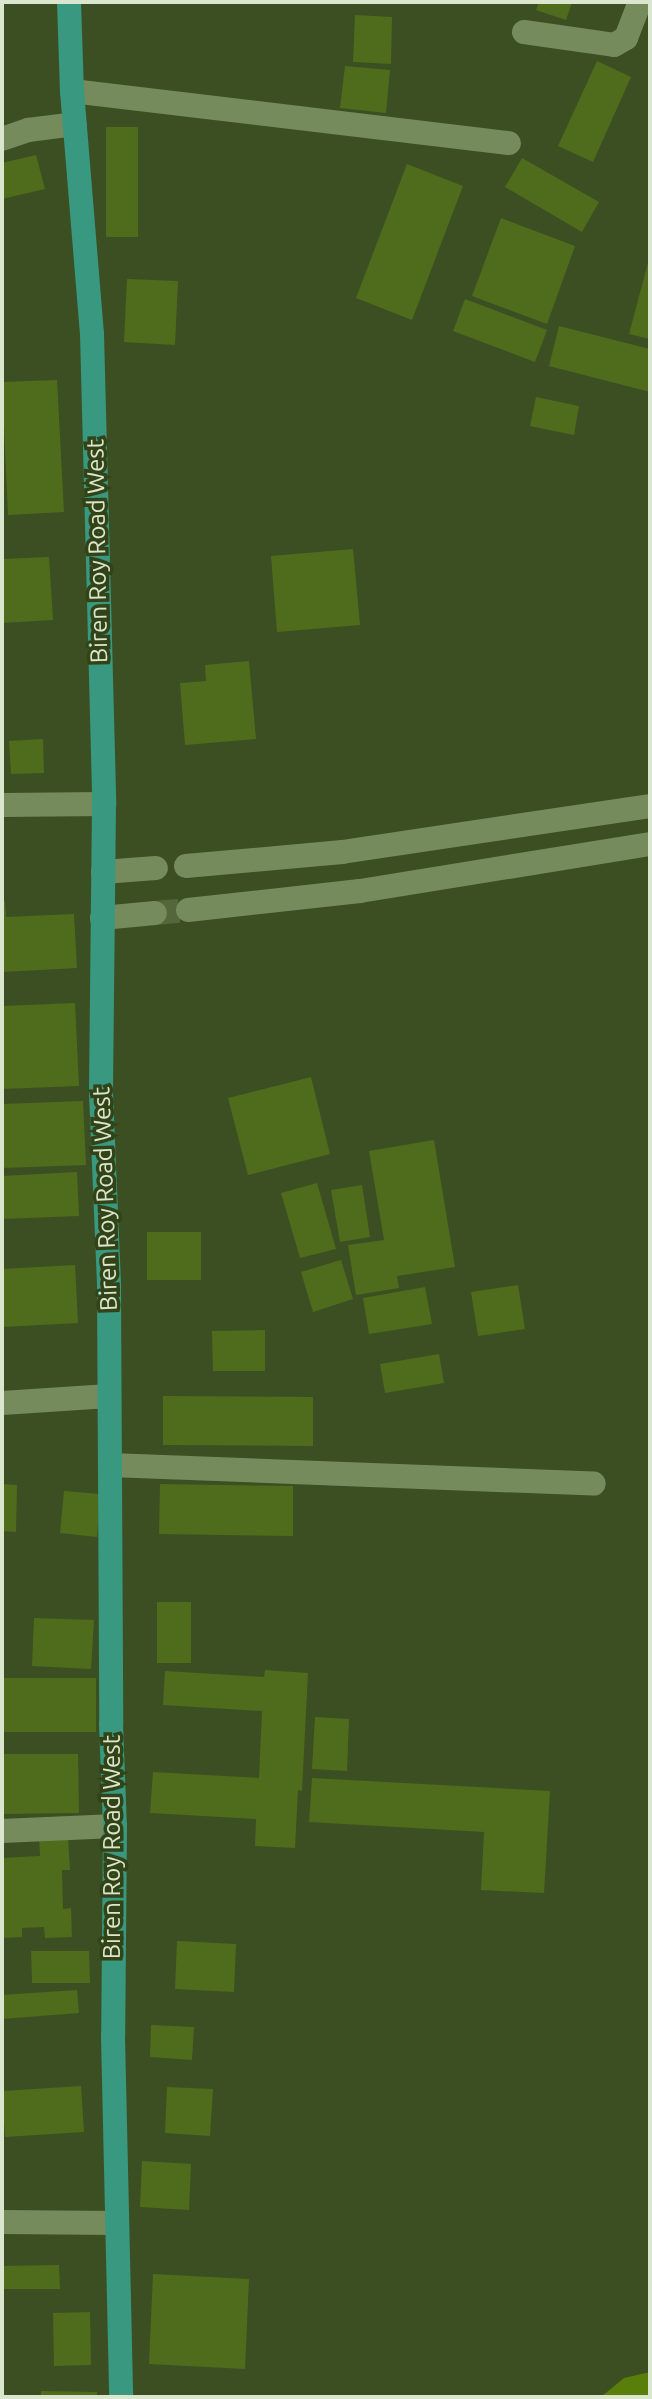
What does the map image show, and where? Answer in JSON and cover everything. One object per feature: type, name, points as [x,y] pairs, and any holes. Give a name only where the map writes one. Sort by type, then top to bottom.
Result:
[{"type":"main road","name":"Biren Roy Road West","points":[[69,2],[72,91],[92,334],[104,804],[101,1093],[109,1287],[116,2223],[121,2397]]},
{"type":"street","points":[[524,32],[614,45],[626,38],[640,2]]},
{"type":"street","points":[[72,91],[509,143]]},
{"type":"street","points":[[2,139],[28,130],[75,124]]},
{"type":"street","points":[[2,805],[104,804]]},
{"type":"street","points":[[186,866],[342,852],[650,806]]},
{"type":"street","points":[[188,910],[360,891],[650,844]]},
{"type":"street","points":[[103,872],[156,868]]},
{"type":"street","points":[[102,918],[155,913]]},
{"type":"street","points":[[2,1403],[109,1396]]},
{"type":"street","points":[[110,1465],[594,1484]]},
{"type":"street","points":[[2,1831],[115,1826]]},
{"type":"street","points":[[2,2222],[116,2223]]},
{"type":"shaded area","points":[[650,2372],[650,2397],[601,2397],[624,2378]]},
{"type":"building","points":[[539,2],[572,2],[566,20],[536,10]]},
{"type":"building","points":[[355,15],[392,17],[391,64],[353,62]]},
{"type":"building","points":[[597,61],[631,77],[593,162],[558,146]]},
{"type":"building","points":[[345,66],[390,70],[386,113],[340,108]]},
{"type":"building","points":[[106,127],[138,127],[138,237],[106,237]]},
{"type":"building","points":[[36,155],[45,189],[2,199],[2,163]]},
{"type":"building","points":[[522,158],[599,202],[582,232],[505,187]]},
{"type":"building","points":[[407,164],[463,186],[412,320],[356,298]]},
{"type":"building","points":[[501,218],[575,246],[547,324],[472,296]]},
{"type":"building","points":[[650,259],[650,339],[629,334]]},
{"type":"building","points":[[127,279],[178,281],[175,345],[124,342]]},
{"type":"building","points":[[465,299],[547,330],[535,362],[453,331]]},
{"type":"building","points":[[559,326],[650,349],[650,392],[549,366]]},
{"type":"building","points":[[57,380],[64,512],[8,515],[2,382]]},
{"type":"building","points":[[536,397],[579,406],[574,435],[530,426]]},
{"type":"building","points":[[353,549],[360,625],[277,632],[271,556]]},
{"type":"building","points":[[49,557],[53,620],[2,623],[2,559]]},
{"type":"building","points":[[249,661],[256,739],[185,745],[180,683],[206,681],[205,665]]},
{"type":"building","points":[[43,739],[44,773],[11,774],[9,741]]},
{"type":"building","points":[[2,901],[5,901],[6,917],[74,914],[77,968],[2,972]]},
{"type":"building","points":[[75,1003],[79,1086],[2,1089],[2,1006]]},
{"type":"building","points":[[311,1077],[330,1154],[248,1175],[228,1098]]},
{"type":"building","points":[[83,1101],[86,1165],[2,1168],[2,1104]]},
{"type":"building","points":[[434,1140],[455,1267],[397,1276],[399,1288],[356,1295],[348,1245],[384,1240],[369,1151]]},
{"type":"building","points":[[77,1172],[79,1216],[2,1219],[2,1176]]},
{"type":"building","points":[[317,1183],[336,1249],[300,1258],[281,1193]]},
{"type":"building","points":[[362,1185],[370,1237],[340,1242],[331,1190]]},
{"type":"building","points":[[147,1232],[201,1232],[201,1280],[147,1280]]},
{"type":"building","points":[[341,1260],[353,1299],[313,1312],[301,1272]]},
{"type":"building","points":[[75,1265],[78,1323],[2,1327],[2,1269]]},
{"type":"building","points":[[518,1285],[525,1329],[478,1336],[471,1292]]},
{"type":"building","points":[[425,1287],[432,1324],[369,1334],[363,1298]]},
{"type":"building","points":[[265,1330],[265,1371],[213,1371],[212,1331]]},
{"type":"building","points":[[439,1354],[444,1383],[385,1393],[380,1364]]},
{"type":"building","points":[[163,1396],[313,1397],[313,1446],[163,1445]]},
{"type":"building","points":[[2,1484],[17,1485],[16,1532],[2,1531]]},
{"type":"building","points":[[160,1484],[293,1486],[293,1536],[159,1534]]},
{"type":"building","points":[[64,1491],[100,1494],[97,1537],[60,1533]]},
{"type":"building","points":[[157,1602],[191,1602],[191,1663],[157,1663]]},
{"type":"building","points":[[34,1618],[94,1620],[91,1669],[32,1666]]},
{"type":"building","points":[[265,1670],[308,1673],[302,1791],[298,1790],[295,1848],[255,1846],[256,1819],[150,1813],[153,1772],[259,1778],[262,1711],[163,1705],[165,1671],[264,1677]]},
{"type":"building","points":[[2,1678],[96,1678],[96,1732],[2,1732]]},
{"type":"building","points":[[315,1717],[349,1719],[347,1771],[312,1769]]},
{"type":"building","points":[[2,1754],[78,1754],[79,1813],[2,1814]]},
{"type":"building","points":[[312,1778],[550,1791],[544,1893],[481,1890],[484,1832],[309,1822]]},
{"type":"building","points":[[68,1836],[70,1870],[62,1870],[63,1909],[71,1908],[72,1937],[45,1938],[44,1927],[22,1928],[22,1937],[2,1938],[2,1858],[40,1856],[39,1837]]},
{"type":"building","points":[[177,1941],[236,1944],[234,1992],[175,1989]]},
{"type":"building","points":[[31,1951],[89,1951],[90,1983],[32,1983]]},
{"type":"building","points":[[77,1990],[79,2013],[2,2019],[2,1995]]},
{"type":"building","points":[[151,2025],[194,2027],[192,2060],[150,2057]]},
{"type":"building","points":[[81,2086],[84,2132],[5,2137],[2,2091]]},
{"type":"building","points":[[167,2087],[213,2089],[210,2136],[165,2133]]},
{"type":"building","points":[[142,2161],[191,2164],[189,2210],[140,2207]]},
{"type":"building","points":[[59,2265],[60,2289],[2,2289],[2,2266]]},
{"type":"building","points":[[153,2274],[249,2279],[245,2369],[149,2364]]},
{"type":"building","points":[[90,2312],[91,2365],[54,2366],[53,2313]]},
{"type":"building","points":[[41,2391],[97,2392],[97,2397],[41,2397]]},
{"type":"tunnel","points":[[155,913],[188,910]]}]
